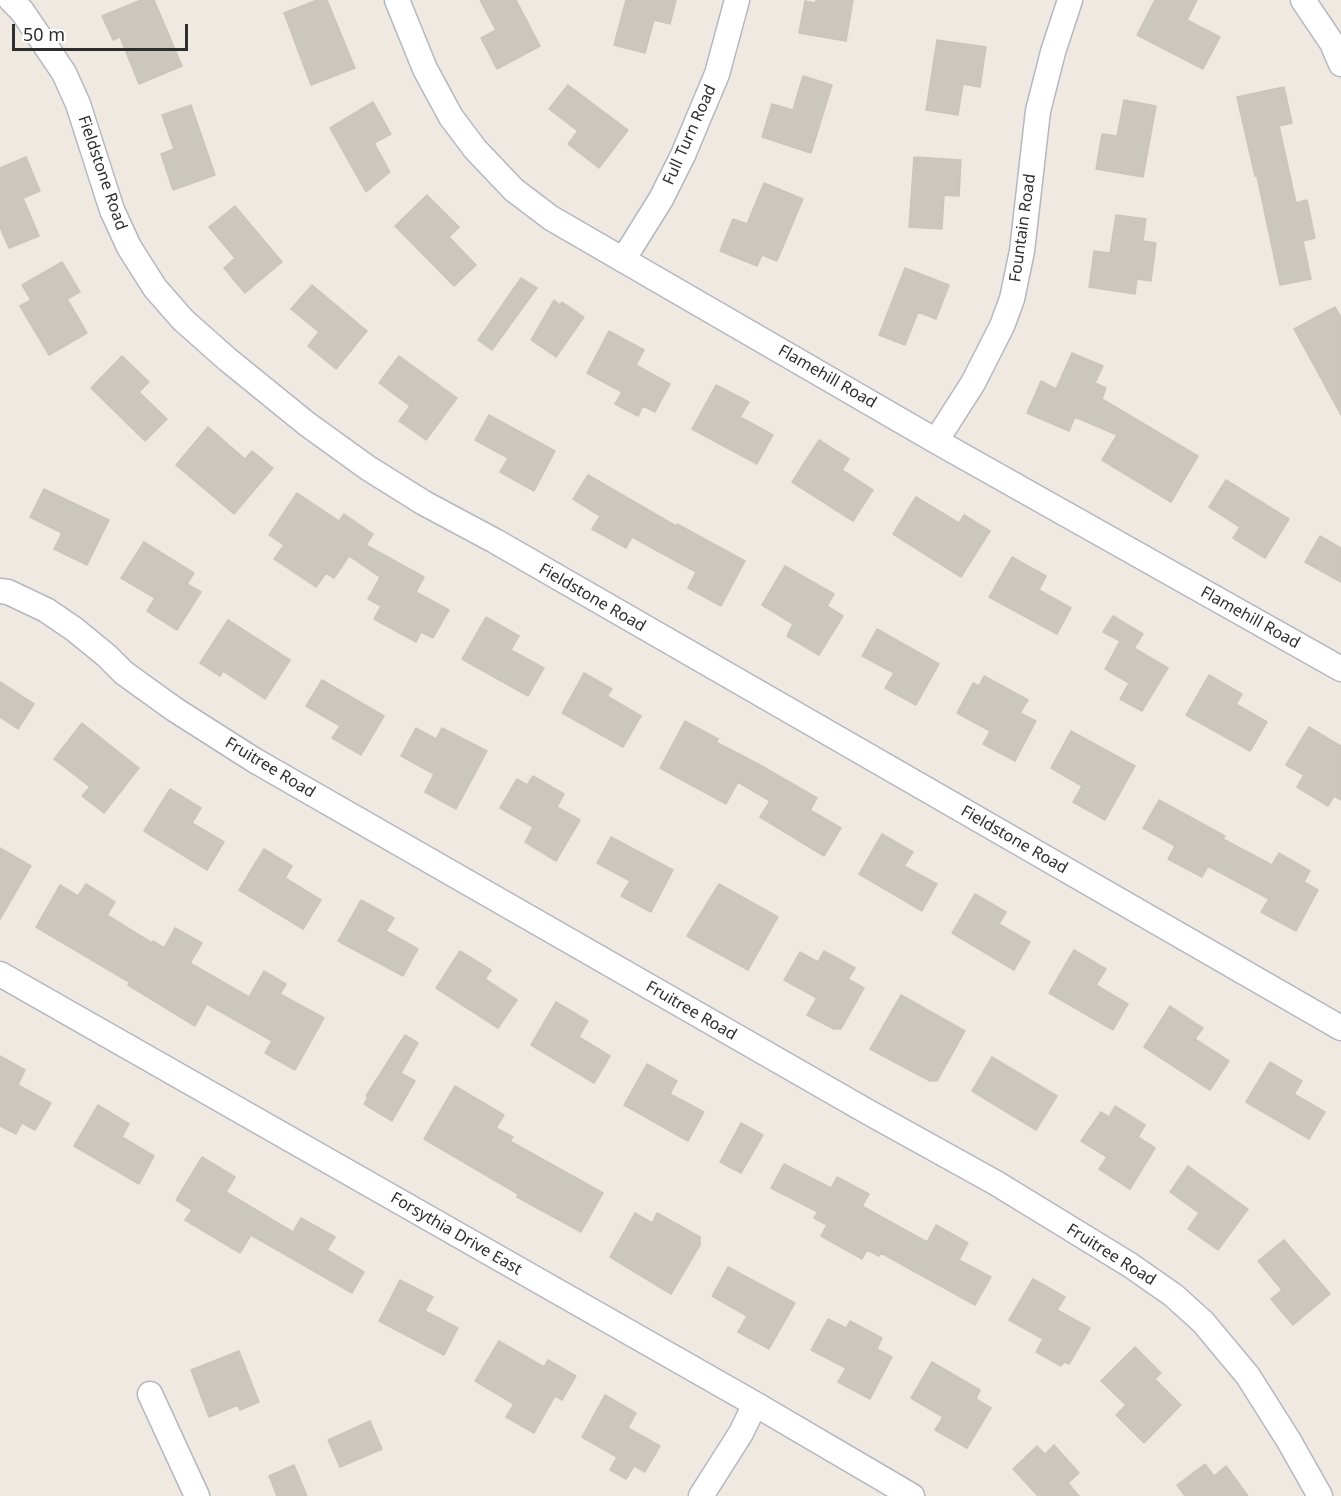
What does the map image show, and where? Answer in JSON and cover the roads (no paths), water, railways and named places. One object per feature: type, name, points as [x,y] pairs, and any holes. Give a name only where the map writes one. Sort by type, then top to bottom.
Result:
[{"type":"street","name":"Fieldstone Road","points":[[11,0],[22,11],[64,73],[78,104],[112,210],[129,247],[155,288],[183,320],[307,424],[368,468],[424,503],[495,541],[1341,1028]]},
{"type":"street","name":"Flamehill Road","points":[[397,0],[425,69],[451,117],[475,149],[514,190],[551,218],[936,441],[1341,669]]},
{"type":"street","name":"Full Turn Road","points":[[622,260],[661,199],[683,155],[717,74],[738,0]]},
{"type":"street","name":"Fountain Road","points":[[936,441],[973,383],[1002,326],[1012,300],[1022,251],[1038,111],[1053,52],[1070,0]]},
{"type":"street","points":[[1303,0],[1332,44],[1341,64]]},
{"type":"street","name":"Fruitree Road","points":[[0,591],[8,592],[46,610],[74,629],[124,673],[165,703],[254,760],[996,1183],[1130,1264],[1173,1295],[1203,1322],[1248,1376],[1320,1496]]},
{"type":"street","name":"Forsythia Drive East","points":[[0,974],[755,1404],[912,1496]]},
{"type":"street","points":[[150,1394],[197,1496]]},
{"type":"street","points":[[701,1496],[741,1433],[755,1404]]}]
